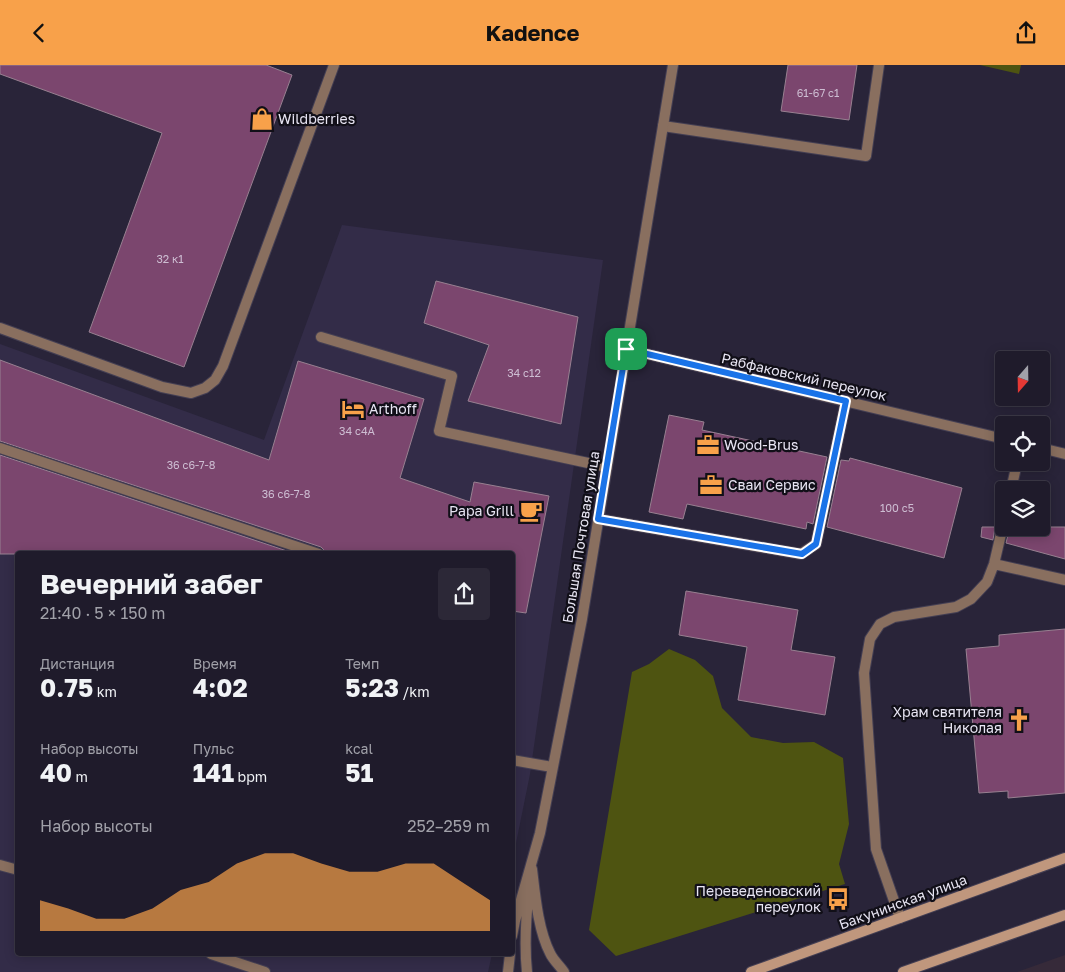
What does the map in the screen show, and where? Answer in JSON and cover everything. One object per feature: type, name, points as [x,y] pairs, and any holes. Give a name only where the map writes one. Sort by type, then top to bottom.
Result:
[{"type":"main road","name":"Бакунинская улица","points":[[750,972],[1065,858]]},
{"type":"main road","points":[[903,972],[1065,915]]},
{"type":"street","points":[[0,328],[162,387],[191,393],[205,389],[215,380],[223,366],[334,65]]},
{"type":"street","name":"Большая Почтовая улица","points":[[515,918],[540,833],[582,619],[673,65]]},
{"type":"street","points":[[663,125],[866,156],[879,65]]},
{"type":"street","points":[[321,337],[452,376],[439,431],[606,467]]},
{"type":"street","name":"Рабфаковский переулок","points":[[626,349],[995,437]]},
{"type":"street","points":[[598,519],[802,554],[816,544],[846,401]]},
{"type":"street","points":[[0,448],[310,551]]},
{"type":"street","points":[[1050,450],[1065,454]]},
{"type":"street","points":[[900,918],[876,849],[864,673],[870,639],[880,624],[894,617],[956,607],[971,599],[987,582],[994,564],[1001,536]]},
{"type":"street","points":[[994,564],[1065,580]]},
{"type":"street","points":[[515,761],[552,767]]},
{"type":"street","points":[[531,863],[542,931],[550,954],[564,972]]},
{"type":"street","name":"Большая Почтовая улица","points":[[527,972],[525,958],[526,921],[531,863]]},
{"type":"street","points":[[0,865],[15,869]]},
{"type":"street","points":[[217,956],[265,972]]},
{"type":"street","points":[[508,972],[510,956]]},
{"type":"shaded area","points":[[342,225],[603,260],[530,774],[515,848],[515,551],[15,551],[15,956],[492,956],[488,972],[0,972],[0,344],[264,440]]},
{"type":"shaded area","points":[[1065,955],[1065,972],[1017,972]]},
{"type":"green space","points":[[980,65],[1021,65],[1019,74]]},
{"type":"green space","points":[[669,649],[695,660],[713,676],[722,708],[751,737],[783,743],[814,742],[843,758],[849,824],[839,864],[845,884],[616,956],[589,930],[632,672],[649,664]]},
{"type":"building","points":[[0,65],[266,65],[292,75],[184,367],[89,332],[162,133],[0,74]]},
{"type":"building","points":[[788,65],[857,65],[849,120],[781,111]]},
{"type":"building","points":[[436,281],[578,317],[561,424],[468,401],[489,345],[424,323]]},
{"type":"building","points":[[0,360],[269,460],[298,361],[424,399],[400,478],[470,502],[474,482],[549,496],[526,613],[515,611],[515,551],[324,551],[321,547],[0,441]]},
{"type":"building","points":[[669,415],[704,422],[702,430],[827,457],[813,524],[807,522],[806,529],[687,504],[683,519],[649,512]]},
{"type":"building","points":[[0,455],[287,551],[15,551],[15,554],[0,554]]},
{"type":"building","points":[[850,458],[962,488],[944,558],[827,527],[841,460],[849,461]]},
{"type":"building","points":[[982,527],[995,527],[993,540],[981,537]]},
{"type":"building","points":[[1050,527],[1065,527],[1065,559],[1006,543],[1008,536],[1050,536]]},
{"type":"building","points":[[686,591],[798,610],[791,650],[835,657],[825,715],[738,700],[747,647],[679,635]]},
{"type":"building","name":"Храм святителя Николая","points":[[1065,629],[1065,793],[1008,798],[1008,791],[979,793],[966,649],[999,646],[999,635]]},
{"type":"place","name":"Wildberries","points":[[262,119]]},
{"type":"place","name":"Arthoff","points":[[353,409]]},
{"type":"place","name":"Wood-Brus","points":[[708,445]]},
{"type":"place","name":"Сваи Сервис","points":[[711,485]]},
{"type":"place","name":"Papa Grill","points":[[531,511]]},
{"type":"place","name":"Храм святителя Николая","points":[[1019,720]]},
{"type":"place","name":"Переведеновский переулок","points":[[838,899]]},
{"type":"route","points":[[626,349],[846,401],[816,544],[802,554],[598,519],[626,349]]}]
